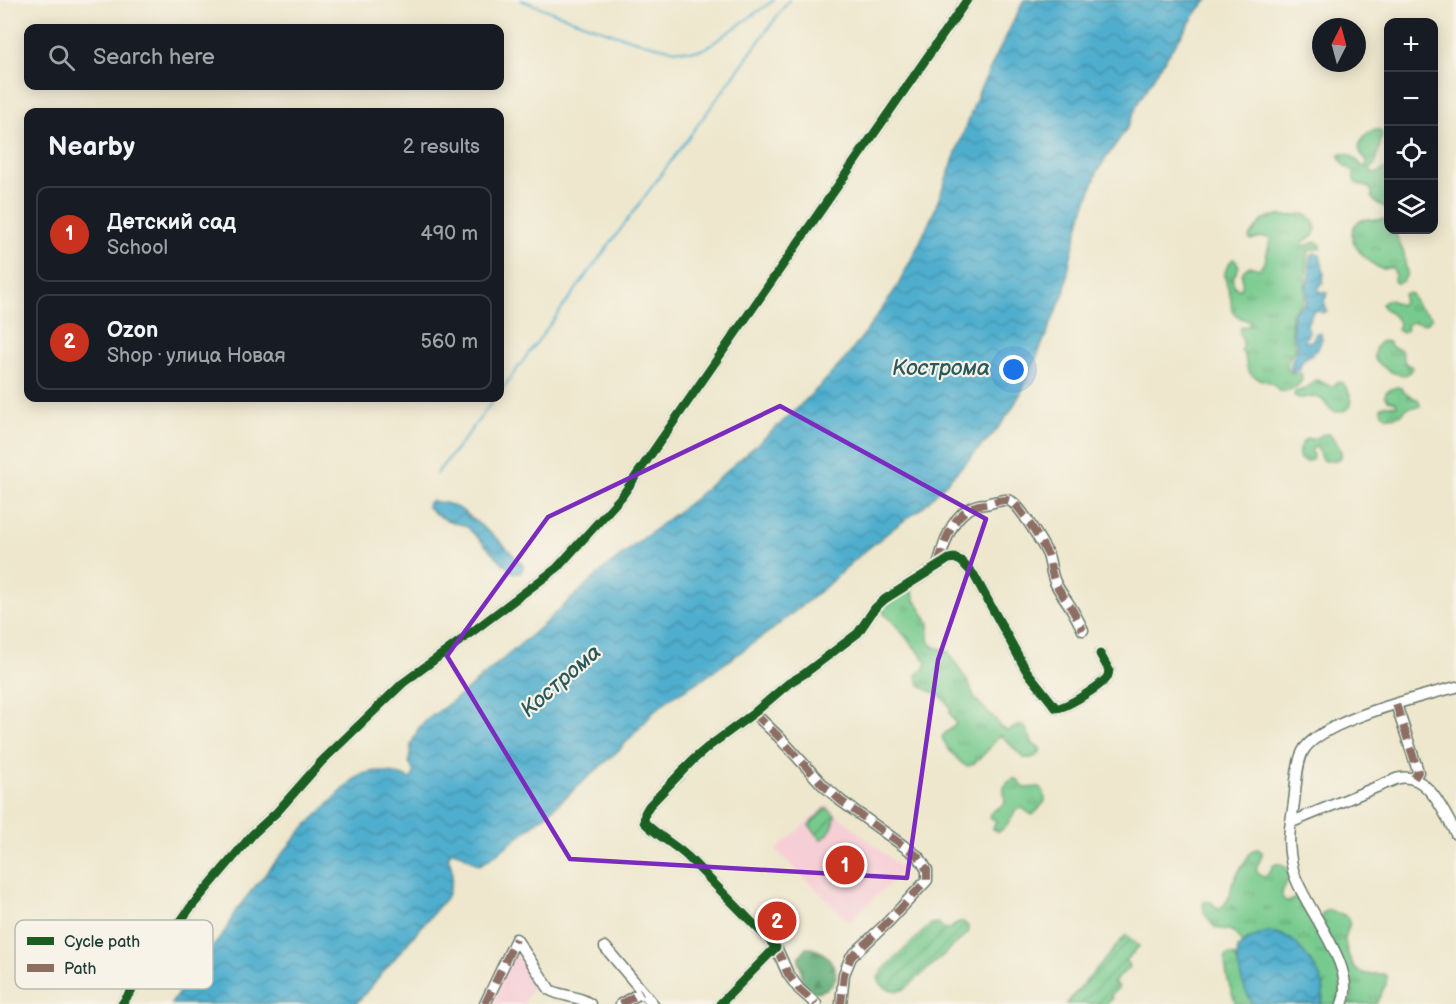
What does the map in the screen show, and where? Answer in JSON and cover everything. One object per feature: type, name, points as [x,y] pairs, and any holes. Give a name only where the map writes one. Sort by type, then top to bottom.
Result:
[{"type":"street","points":[[182,920],[254,834],[277,812],[322,761],[403,683],[557,568],[622,496],[967,0]]},
{"type":"street","points":[[938,565],[952,526],[970,507],[1011,501],[1041,542],[1054,580],[1083,630]]},
{"type":"street","points":[[816,1004],[799,989],[788,974],[776,947],[677,847],[656,834],[644,822],[646,809],[693,760],[789,683],[858,633],[875,608],[885,599],[949,558],[961,561],[974,575],[1026,670],[1056,708],[1064,707],[1108,677],[1109,670],[1100,654]]},
{"type":"street","points":[[1342,1004],[1346,994],[1340,962],[1293,871],[1290,828],[1297,773],[1302,754],[1305,748],[1323,733],[1396,704],[1456,687]]},
{"type":"street","points":[[1396,704],[1418,772],[1414,778]]},
{"type":"street","points":[[754,713],[823,785],[841,801],[919,857],[927,870],[927,880],[923,886],[850,957],[844,974],[841,1004]]},
{"type":"street","points":[[1292,822],[1407,776],[1421,782],[1432,794],[1456,834]]},
{"type":"street","points":[[485,1004],[516,939],[550,990],[579,998],[590,1004]]},
{"type":"street","points":[[605,946],[652,1004]]},
{"type":"street","points":[[720,1004],[776,947]]},
{"type":"street","points":[[122,1004],[133,989]]},
{"type":"street","points":[[621,1004],[642,992]]},
{"type":"highlighted area","points":[[780,406],[986,519],[938,660],[907,878],[570,859],[447,656],[548,517]]},
{"type":"shaded area","points":[[826,805],[904,870],[849,922],[776,850]]},
{"type":"shaded area","points":[[517,956],[527,961],[537,976],[524,1004],[488,1004],[513,957]]},
{"type":"green space","points":[[1372,130],[1380,130],[1382,135],[1376,163],[1370,170],[1378,173],[1384,169],[1384,207],[1375,202],[1369,188],[1356,183],[1354,172],[1340,159],[1340,154],[1348,154],[1366,167],[1367,160],[1359,148],[1364,137]]},
{"type":"green space","points":[[1300,214],[1311,218],[1316,229],[1313,236],[1301,244],[1303,246],[1316,242],[1321,245],[1321,248],[1310,250],[1307,260],[1305,296],[1291,314],[1292,338],[1295,348],[1288,361],[1288,370],[1292,373],[1301,373],[1302,380],[1292,389],[1279,391],[1274,385],[1258,379],[1249,372],[1245,355],[1241,352],[1243,342],[1240,328],[1250,325],[1250,322],[1237,316],[1233,311],[1225,274],[1228,264],[1233,259],[1236,260],[1239,267],[1233,282],[1240,290],[1243,272],[1250,266],[1259,269],[1265,262],[1270,241],[1269,238],[1262,237],[1251,240],[1250,235],[1267,218]]},
{"type":"green space","points":[[1384,219],[1384,234],[1396,234],[1404,253],[1407,271],[1402,282],[1394,281],[1393,268],[1379,268],[1358,250],[1352,234],[1356,224],[1363,220]]},
{"type":"green space","points":[[1404,294],[1411,294],[1418,307],[1432,318],[1426,324],[1413,322],[1408,324],[1407,330],[1402,333],[1397,330],[1398,320],[1382,304],[1390,300],[1400,305]]},
{"type":"green space","points":[[1383,341],[1401,350],[1405,363],[1412,367],[1406,375],[1389,370],[1375,359],[1376,348]]},
{"type":"green space","points":[[1316,380],[1330,386],[1334,386],[1336,382],[1343,383],[1351,400],[1347,409],[1337,412],[1317,397],[1294,396],[1295,392],[1305,389]]},
{"type":"green space","points":[[1396,387],[1417,399],[1420,406],[1408,408],[1400,415],[1385,416],[1381,407],[1397,406],[1396,402],[1388,400],[1385,396],[1386,392]]},
{"type":"green space","points":[[1329,434],[1336,442],[1341,451],[1341,458],[1324,461],[1315,447],[1311,450],[1312,460],[1305,462],[1300,459],[1299,451],[1304,441]]},
{"type":"green space","points":[[908,590],[913,592],[914,598],[929,623],[931,644],[948,651],[969,684],[975,699],[1000,727],[1008,731],[1014,727],[1025,727],[1033,744],[1040,748],[1037,756],[1024,758],[1002,736],[998,737],[975,763],[967,766],[949,749],[942,737],[956,723],[950,713],[950,707],[936,693],[919,684],[917,674],[925,668],[927,662],[882,609]]},
{"type":"green space","points":[[1013,779],[1017,779],[1024,788],[1040,787],[1044,792],[1045,801],[1032,815],[1022,808],[1016,810],[999,832],[993,829],[996,821],[990,817],[990,814],[1005,803],[1004,787]]},
{"type":"green space","points":[[824,809],[828,809],[835,815],[835,819],[830,831],[821,839],[809,825]]},
{"type":"green space","points":[[1258,849],[1262,852],[1257,866],[1258,874],[1267,875],[1274,864],[1281,864],[1286,868],[1289,876],[1282,895],[1284,900],[1289,902],[1302,899],[1326,942],[1340,977],[1338,1004],[1321,1004],[1323,998],[1252,937],[1241,943],[1232,932],[1214,927],[1204,912],[1204,902],[1211,902],[1218,909],[1224,905],[1230,896],[1232,883],[1250,853]]},
{"type":"green space","points":[[1330,910],[1349,919],[1345,943],[1356,970],[1365,974],[1387,976],[1386,984],[1376,1004],[1348,1004],[1352,996],[1352,987],[1321,919],[1322,914]]},
{"type":"green space","points":[[960,922],[968,926],[968,933],[905,989],[897,991],[882,985],[878,978],[882,971],[931,924],[938,923],[943,928],[949,929]]},
{"type":"green space","points":[[1126,935],[1139,946],[1126,961],[1130,966],[1114,982],[1119,987],[1110,996],[1113,998],[1107,1004],[1066,1004]]},
{"type":"green space","points":[[806,948],[823,953],[834,967],[836,975],[833,983],[827,989],[815,992],[807,988],[803,982],[799,957]]},
{"type":"green space","points":[[1228,955],[1235,956],[1249,999],[1253,1004],[1236,1004],[1225,962]]},
{"type":"water","name":"Кострома","points":[[1024,0],[1208,0],[1199,9],[1163,62],[1138,103],[1127,128],[1098,170],[1081,217],[1065,290],[1021,393],[995,432],[923,507],[859,556],[773,629],[704,678],[669,699],[621,748],[547,814],[497,854],[480,865],[458,853],[451,852],[448,858],[452,878],[446,898],[356,1004],[171,1004],[181,989],[213,989],[213,947],[224,933],[235,912],[302,830],[352,781],[362,774],[376,771],[411,779],[414,773],[409,762],[411,745],[424,722],[462,694],[604,569],[694,499],[788,417],[847,357],[897,287],[919,244],[933,214],[980,89]]},
{"type":"water","points":[[1314,253],[1320,255],[1324,273],[1323,282],[1318,289],[1328,293],[1324,301],[1327,311],[1313,312],[1307,324],[1309,332],[1305,340],[1306,342],[1312,341],[1316,333],[1321,333],[1322,339],[1318,349],[1303,360],[1299,370],[1294,372],[1291,366],[1297,344],[1293,331],[1293,312],[1302,306],[1308,296],[1309,261]]},
{"type":"water","points":[[431,501],[446,503],[460,509],[499,540],[523,565],[520,573],[512,572],[466,526],[435,514],[427,506]]},
{"type":"water","points":[[1269,932],[1292,940],[1310,961],[1323,985],[1321,1004],[1253,1004],[1241,977],[1238,948],[1252,938]]},
{"type":"waterway","points":[[521,0],[614,34],[688,51],[704,49],[774,0]]},
{"type":"waterway","points":[[504,387],[789,0]]},
{"type":"waterway","points":[[436,474],[492,402]]},
{"type":"marked path","points":[[938,565],[948,535],[958,518],[974,506],[1009,501],[1021,511],[1042,543],[1048,555],[1055,582],[1083,630]]},
{"type":"marked path","points":[[1396,704],[1418,772],[1414,778]]},
{"type":"marked path","points":[[754,713],[823,785],[841,801],[919,857],[927,870],[927,880],[851,957],[844,974],[841,1004]]},
{"type":"marked path","points":[[485,1004],[516,939]]},
{"type":"marked path","points":[[776,947],[788,974],[799,989],[816,1004]]},
{"type":"marked path","points":[[621,1004],[642,992]]},
{"type":"cycle path","points":[[182,920],[253,834],[277,812],[322,761],[403,683],[557,568],[622,496],[967,0]]},
{"type":"cycle path","points":[[720,1004],[776,947],[688,857],[644,822],[649,806],[693,760],[789,683],[858,633],[875,608],[885,599],[949,559],[954,558],[961,561],[974,575],[1026,670],[1056,708],[1075,701],[1106,679],[1109,670],[1100,654]]},
{"type":"cycle path","points":[[122,1004],[133,989]]},
{"type":"place","name":"Детский сад","points":[[845,865]]},
{"type":"place","name":"Ozon","points":[[777,921]]}]
